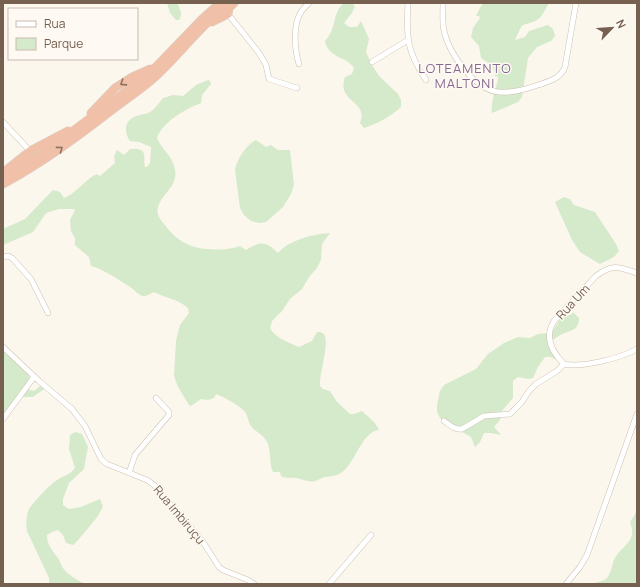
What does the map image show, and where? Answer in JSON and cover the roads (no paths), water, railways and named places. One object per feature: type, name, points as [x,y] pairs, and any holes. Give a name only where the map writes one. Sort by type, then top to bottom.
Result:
[{"type":"highway","points":[[202,19],[214,3]]},
{"type":"highway","points":[[3,174],[29,162],[78,128],[115,88],[132,77],[158,66],[202,19],[220,3]]},
{"type":"highway","points":[[3,184],[32,168],[57,151],[139,90],[171,62],[229,3]]},
{"type":"highway","points":[[200,31],[219,18],[228,14],[229,8],[234,3]]},
{"type":"highway","points":[[3,174],[30,151],[60,134],[78,128]]},
{"type":"street","points":[[299,64],[296,46],[298,16],[309,3]]},
{"type":"street","points":[[408,3],[408,40],[415,63],[426,80]]},
{"type":"street","points":[[443,3],[445,32],[455,56],[462,68],[482,85],[497,92],[534,87],[552,81],[562,74],[565,67],[576,3]]},
{"type":"street","points":[[228,14],[259,53],[266,65],[268,79],[297,88]]},
{"type":"street","points":[[372,62],[408,40]]},
{"type":"street","points":[[3,122],[30,151]]},
{"type":"street","points":[[3,257],[8,256],[12,258],[31,279],[48,313]]},
{"type":"street","name":"Rua Um","points":[[564,364],[552,347],[550,339],[550,328],[554,321],[596,276],[603,271],[612,267],[619,267],[637,273]]},
{"type":"street","name":"Rua Imbiruçu","points":[[3,347],[63,401],[80,419],[101,459],[107,464],[148,480],[162,493],[202,542],[219,567],[254,584]]},
{"type":"street","points":[[444,421],[458,430],[462,430],[484,416],[510,414],[522,402],[529,391],[536,384],[557,371],[564,364],[578,365],[619,357],[637,349]]},
{"type":"street","points":[[3,420],[34,376]]},
{"type":"street","points":[[129,473],[135,455],[168,415],[169,412],[156,398]]},
{"type":"street","points":[[566,584],[580,567],[587,555],[637,414]]},
{"type":"street","points":[[329,584],[371,535]]},
{"type":"district","name":"LOTEAMENTO MALTONI","points":[[465,76]]}]
